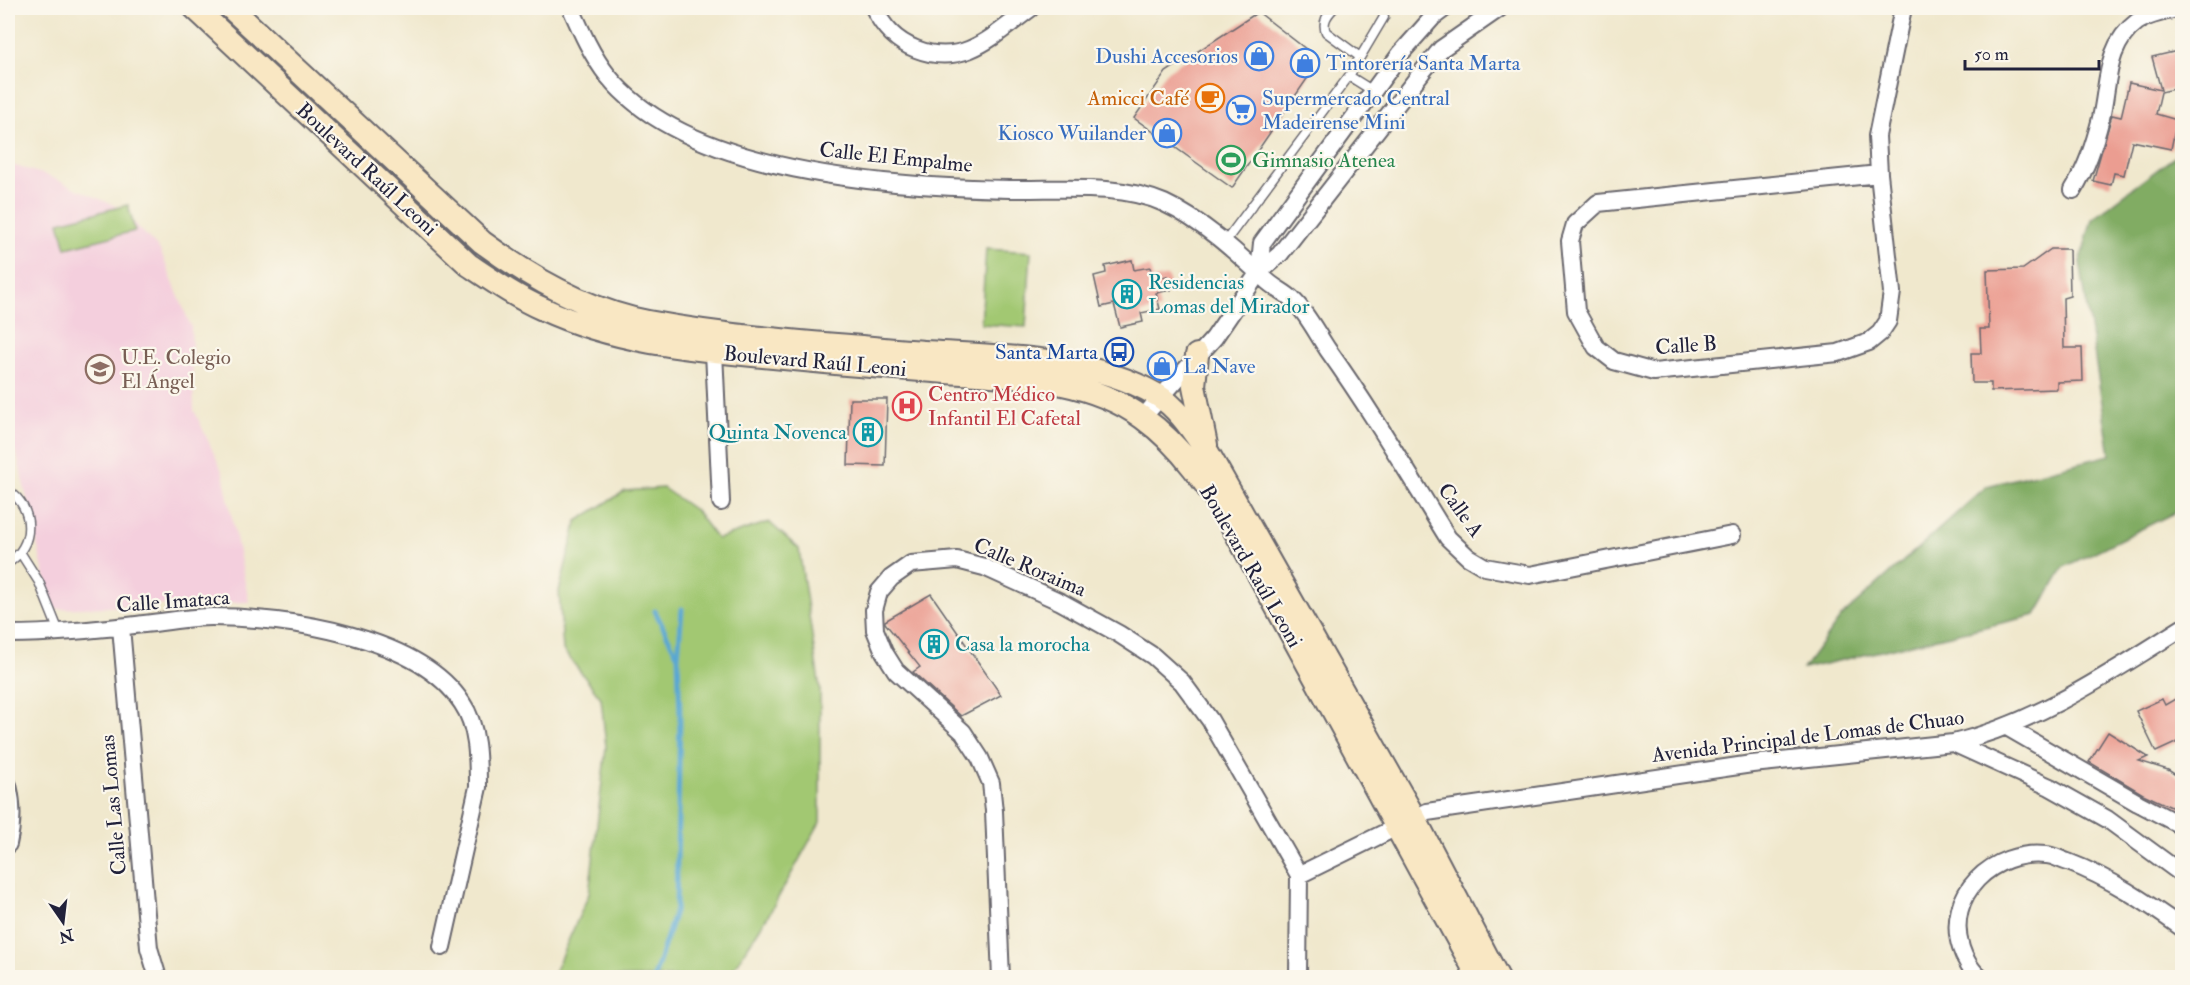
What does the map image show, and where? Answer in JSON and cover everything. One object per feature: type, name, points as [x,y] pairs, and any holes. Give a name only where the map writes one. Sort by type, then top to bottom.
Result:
[{"type":"street","name":"Boulevard Raúl Leoni","points":[[195,8],[469,265],[504,290],[542,309],[617,335],[714,352],[1041,379],[1083,389],[1143,417],[1192,466],[1221,507],[1497,978]]},
{"type":"street","name":"Boulevard Raúl Leoni","points":[[231,8],[482,243],[512,265],[545,284],[602,309],[647,322],[730,333],[866,348],[1040,361],[1081,367],[1121,378],[1159,396],[1182,417],[1208,453],[1406,824],[1479,978]]},
{"type":"street","name":"Calle El Empalme","points":[[572,8],[590,48],[608,76],[646,112],[682,134],[705,143],[785,165],[851,177],[952,188],[1111,192],[1138,196],[1164,203],[1225,242],[1259,272]]},
{"type":"street","points":[[874,8],[891,34],[901,43],[937,56],[965,52],[979,45],[1031,8]]},
{"type":"street","points":[[1259,272],[1262,243],[1401,53],[1433,17],[1445,8]]},
{"type":"street","points":[[1143,417],[1238,306],[1259,272],[1280,254],[1441,49],[1500,8]]},
{"type":"street","name":"Calle B","points":[[1879,174],[1598,204],[1575,224],[1569,241],[1576,311],[1596,347],[1614,361],[1654,372],[1838,353],[1869,342],[1880,333],[1888,321],[1892,292],[1877,136],[1903,8]]},
{"type":"street","points":[[2073,190],[2088,166],[2101,116],[2107,72],[2119,43],[2138,22],[2181,8]]},
{"type":"street","name":"Calle A","points":[[1259,272],[1294,300],[1348,378],[1448,538],[1468,557],[1485,567],[1530,575],[1732,535]]},
{"type":"street","points":[[714,352],[721,502]]},
{"type":"street","points":[[1197,355],[1194,386],[1208,453]]},
{"type":"street","name":"Calle Roraima","points":[[1001,978],[994,811],[990,783],[980,758],[963,732],[896,671],[884,652],[875,630],[874,610],[879,592],[891,578],[911,564],[957,560],[984,567],[1061,602],[1153,656],[1182,682],[1210,720],[1299,875]]},
{"type":"street","name":"Calle Imataca","points":[[8,634],[59,634],[211,617],[279,621],[340,632],[414,659],[440,675],[464,704],[473,732],[478,760],[478,787],[441,947]]},
{"type":"street","name":"Calle Las Lomas","points":[[121,627],[149,948],[158,978]]},
{"type":"street","name":"Avenida Principal de Lomas de Chuao","points":[[1299,875],[1427,812],[1752,764],[1953,743],[2007,727],[2072,695],[2182,628]]},
{"type":"street","points":[[2007,727],[2182,826]]},
{"type":"street","points":[[1953,743],[2050,788],[2107,819],[2182,874]]},
{"type":"street","points":[[8,785],[13,804],[12,827],[8,844]]},
{"type":"street","points":[[1981,978],[1963,955],[1956,931],[1961,900],[1975,881],[1996,864],[2023,857],[2047,854],[2087,869],[2141,898],[2182,928]]},
{"type":"street","points":[[1298,978],[1299,875]]},
{"type":"lane","points":[[1334,8],[1327,16],[1324,26],[1326,32],[1360,57]]},
{"type":"lane","points":[[1225,242],[1349,76],[1384,17],[1382,8]]},
{"type":"lane","points":[[1349,76],[1373,91]]},
{"type":"lane","points":[[8,490],[20,501],[27,513],[29,526],[27,540],[20,552],[8,563]]},
{"type":"lane","points":[[20,552],[39,582],[59,634]]},
{"type":"shaded area","name":"U.E. Colegio El Ángel","points":[[8,164],[46,175],[120,208],[160,250],[191,327],[194,410],[223,473],[249,602],[52,609],[16,451],[8,453]]},
{"type":"green space","points":[[2182,151],[2182,509],[2064,567],[2036,615],[1803,669],[1841,617],[1987,486],[2110,455],[2080,262],[2092,219]]},
{"type":"green space","points":[[128,205],[135,231],[66,248],[59,222]]},
{"type":"green space","points":[[986,249],[1031,252],[1026,327],[981,324]]},
{"type":"green space","points":[[663,488],[696,511],[717,539],[769,522],[799,549],[820,689],[820,822],[769,914],[728,977],[552,977],[589,894],[606,747],[601,698],[563,650],[559,591],[577,521],[625,491]]},
{"type":"building","points":[[1258,12],[1320,60],[1232,188],[1134,118],[1166,72]]},
{"type":"building","points":[[2182,50],[2182,87],[2161,92],[2156,114],[2177,120],[2171,149],[2132,141],[2124,175],[2114,173],[2111,185],[2093,181],[2112,115],[2121,117],[2129,83],[2161,90],[2152,57]]},
{"type":"building","points":[[2051,249],[2069,249],[2070,296],[2063,298],[2064,348],[2082,348],[2083,381],[2057,382],[2057,389],[1991,391],[1991,383],[1972,383],[1971,353],[1981,353],[1980,329],[1989,329],[1987,270],[2023,269]]},
{"type":"building","name":"Residencias Lomas del Mirador","points":[[1132,260],[1134,270],[1150,267],[1153,279],[1168,276],[1171,290],[1156,293],[1160,309],[1141,313],[1143,322],[1120,327],[1114,304],[1101,307],[1094,276],[1106,273],[1105,266]]},
{"type":"building","name":"Quinta Novenca","points":[[850,399],[887,399],[885,466],[848,465]]},
{"type":"building","name":"Casa la morocha","points":[[931,594],[1001,695],[961,716],[913,672],[920,667],[885,623]]},
{"type":"building","points":[[2182,695],[2182,740],[2156,752],[2136,711],[2162,699],[2165,705]]},
{"type":"building","points":[[2108,732],[2148,757],[2139,761],[2168,770],[2182,779],[2182,812],[2143,794],[2089,762]]},
{"type":"waterway","points":[[654,978],[676,908],[680,715],[678,657],[682,609]]},
{"type":"waterway","points":[[655,611],[677,655]]},
{"type":"place","name":"Dushi Accesorios","points":[[1259,56]]},
{"type":"place","name":"Tintorería Santa Marta","points":[[1305,63]]},
{"type":"place","name":"Amicci Café","points":[[1210,98]]},
{"type":"place","name":"Supermercado Central Madeirense Mini","points":[[1241,110]]},
{"type":"place","name":"Kiosco Wuilander","points":[[1167,133]]},
{"type":"place","name":"Gimnasio Atenea","points":[[1231,160]]},
{"type":"place","name":"Residencias Lomas del Mirador","points":[[1127,294]]},
{"type":"place","name":"Santa Marta","points":[[1119,352]]},
{"type":"place","name":"La Nave","points":[[1162,366]]},
{"type":"place","name":"U.E. Colegio El Ángel","points":[[100,369]]},
{"type":"place","name":"Centro Médico Infantil El Cafetal","points":[[907,406]]},
{"type":"place","name":"Quinta Novenca","points":[[868,432]]},
{"type":"place","name":"Casa la morocha","points":[[934,644]]}]
